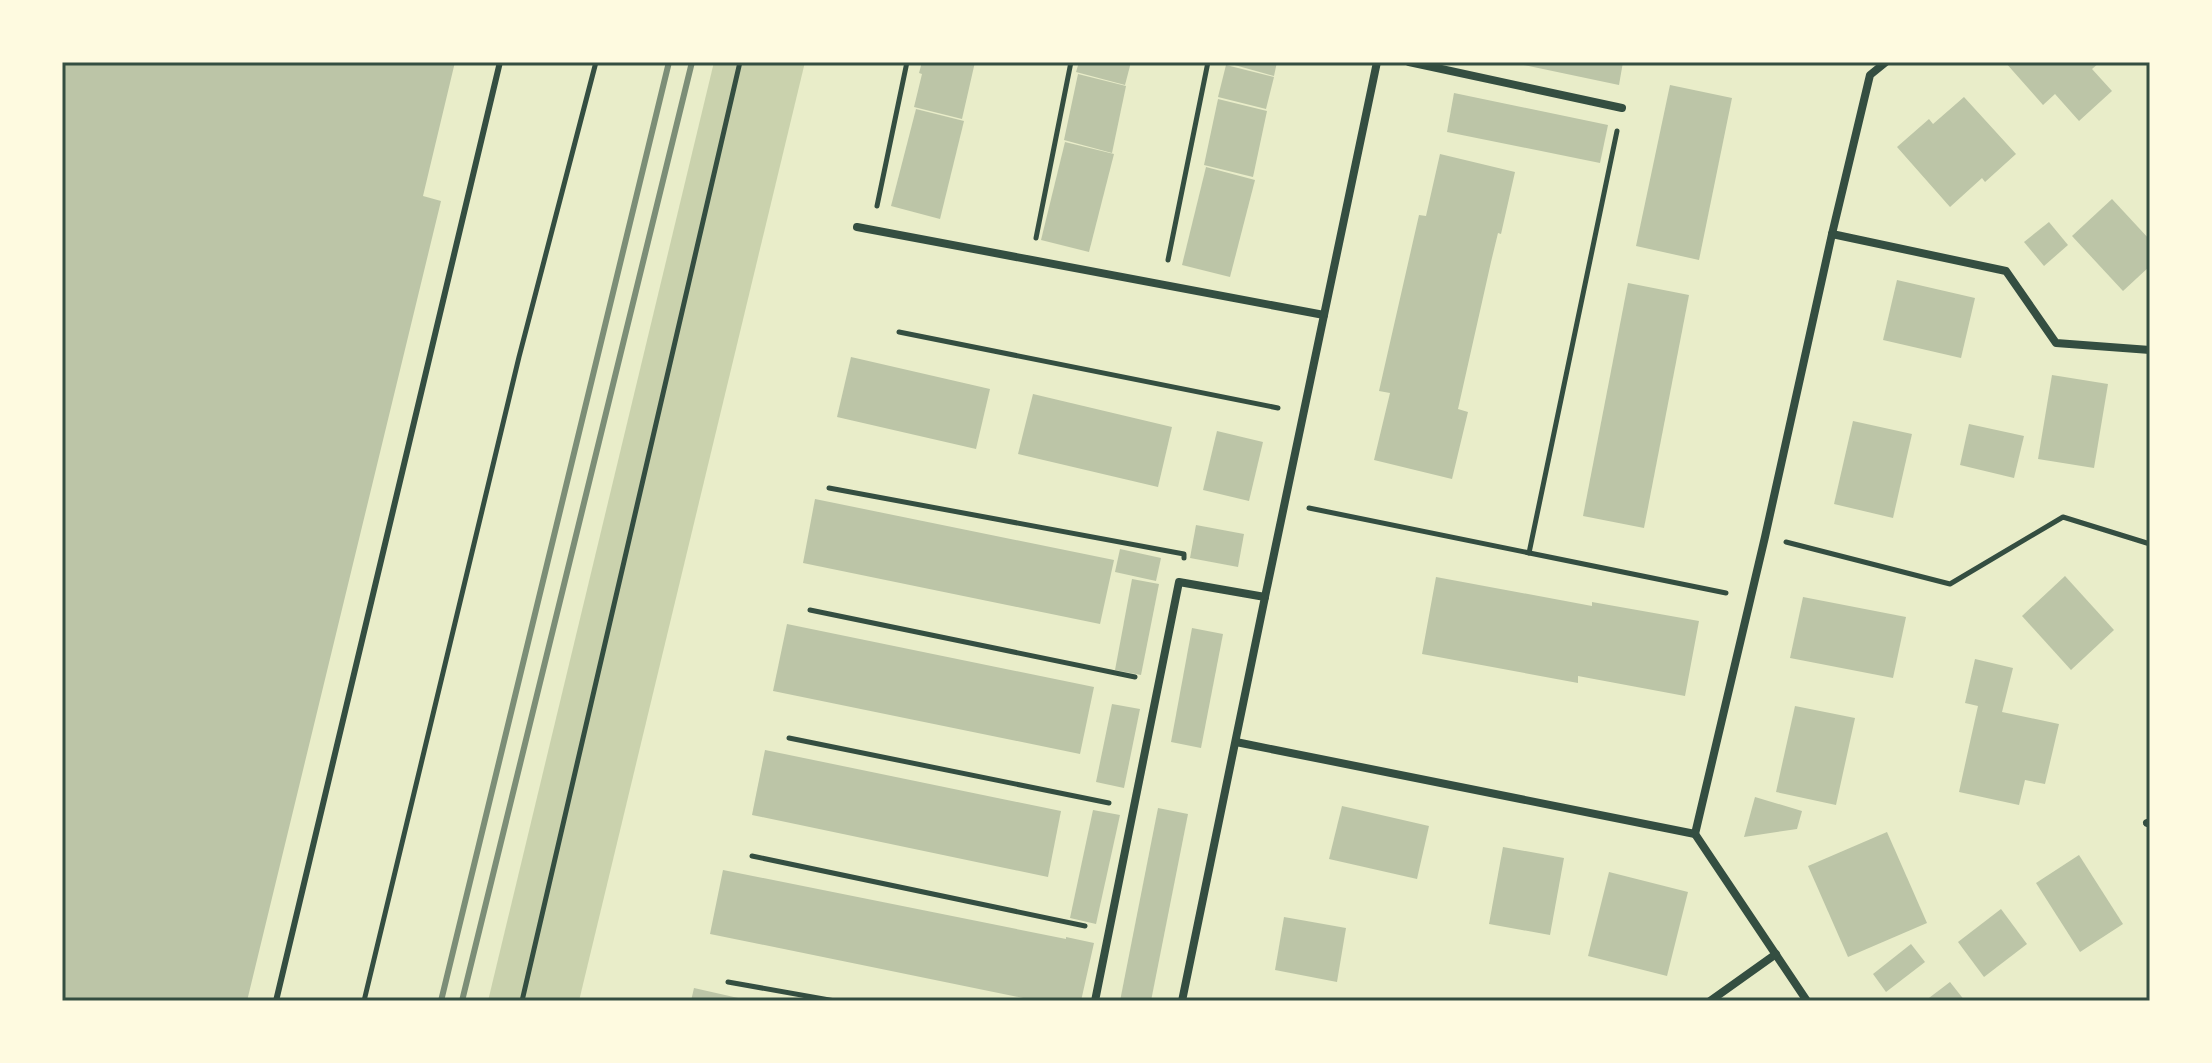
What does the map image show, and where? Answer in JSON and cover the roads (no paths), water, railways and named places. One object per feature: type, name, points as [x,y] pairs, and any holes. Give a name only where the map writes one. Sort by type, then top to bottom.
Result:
[{"type":"street","points":[[1182,1001],[1377,62]]},
{"type":"street","points":[[1409,62],[1622,108]]},
{"type":"street","points":[[1695,834],[1870,75],[1886,62]]},
{"type":"street","points":[[857,227],[1324,315]]},
{"type":"street","points":[[1832,234],[2006,271],[2056,343],[2150,350]]},
{"type":"street","points":[[1095,1001],[1179,582],[1265,597]]},
{"type":"street","points":[[1236,742],[1695,834],[1807,1001]]},
{"type":"street","points":[[1710,1001],[1776,954]]},
{"type":"lane","points":[[276,1001],[500,62]]},
{"type":"railway","points":[[441,1001],[669,62]]},
{"type":"railway","points":[[462,1001],[692,62]]}]
